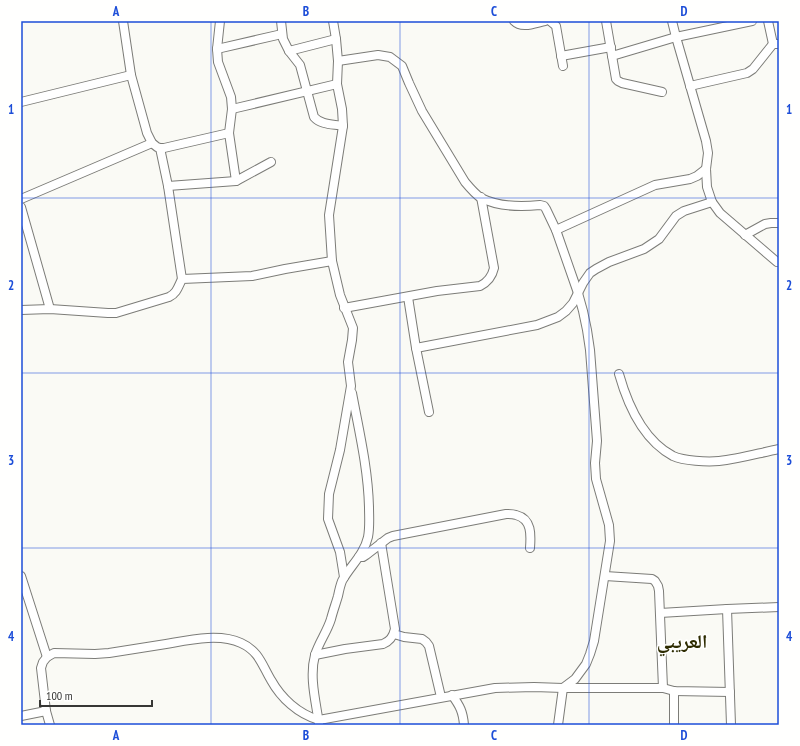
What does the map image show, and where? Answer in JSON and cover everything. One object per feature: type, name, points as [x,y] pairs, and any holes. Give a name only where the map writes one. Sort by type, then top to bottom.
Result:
[{"type":"street","points":[[123,21],[131,75],[147,133],[152,142],[160,148],[228,133]]},
{"type":"street","points":[[220,21],[217,49],[218,62],[231,97],[232,109],[228,133],[236,181]]},
{"type":"street","points":[[281,21],[285,45],[300,65],[313,114],[316,120],[343,126]]},
{"type":"street","points":[[319,722],[313,684],[315,655],[328,628],[340,585],[366,545],[369,525],[367,477],[348,362],[353,328],[344,308],[332,261],[329,215],[343,126],[342,109],[337,84],[338,61],[333,21]]},
{"type":"street","points":[[514,21],[523,26],[545,21]]},
{"type":"street","points":[[550,21],[556,26],[563,66]]},
{"type":"street","points":[[606,21],[616,79],[622,83],[662,92]]},
{"type":"street","points":[[672,21],[706,141],[708,153],[706,169],[707,188],[712,202],[720,213],[776,262]]},
{"type":"street","points":[[612,56],[676,37],[752,21]]},
{"type":"street","points":[[690,86],[753,70],[776,44],[768,21]]},
{"type":"street","points":[[217,49],[282,34]]},
{"type":"street","points":[[289,51],[336,39]]},
{"type":"street","points":[[562,56],[611,47]]},
{"type":"street","points":[[338,61],[378,55],[390,57],[402,66],[422,111],[470,188],[481,197],[493,202],[511,206],[540,204],[544,206],[556,230],[578,293],[590,350],[597,441],[595,463],[596,479],[609,525],[610,541],[594,641],[586,664],[575,679],[563,688],[558,725]]},
{"type":"street","points":[[21,102],[131,75]]},
{"type":"street","points":[[232,109],[337,84]]},
{"type":"street","points":[[21,199],[152,142]]},
{"type":"street","points":[[21,310],[50,309],[108,313],[169,297],[176,292],[182,280],[168,186],[160,148]]},
{"type":"street","points":[[168,186],[236,181],[271,162]]},
{"type":"street","points":[[556,230],[655,185],[690,179],[698,176],[706,169]]},
{"type":"street","points":[[344,308],[437,291],[486,284],[493,274],[494,268],[481,197]]},
{"type":"street","points":[[416,348],[548,322],[566,311],[573,303],[590,273],[609,262],[644,249],[658,239],[676,216],[684,211],[712,202]]},
{"type":"street","points":[[21,207],[50,309]]},
{"type":"street","points":[[745,235],[765,224],[779,223]]},
{"type":"street","points":[[182,280],[252,276],[332,261]]},
{"type":"street","points":[[408,297],[416,348],[429,412]]},
{"type":"street","points":[[619,374],[624,392],[634,415],[648,435],[659,446],[674,456],[689,460],[720,461],[779,449]]},
{"type":"street","points":[[344,577],[340,552],[328,519],[329,494],[340,450],[351,386]]},
{"type":"street","points":[[359,557],[366,555],[388,538],[398,535],[506,514],[516,515],[523,518],[528,525],[531,535],[530,548]]},
{"type":"street","points":[[315,655],[383,644],[388,642],[394,634],[395,629],[381,543]]},
{"type":"street","points":[[21,576],[47,657]]},
{"type":"street","points":[[605,576],[652,579],[658,586],[663,688]]},
{"type":"street","points":[[660,613],[779,607]]},
{"type":"street","points":[[727,609],[730,725]]},
{"type":"street","points":[[394,634],[422,639],[429,646],[441,697]]},
{"type":"street","points":[[50,725],[46,711],[41,668],[47,657],[54,653],[109,653],[208,638],[233,640],[254,651],[277,690],[285,699],[303,714],[319,722],[441,697],[495,688],[663,688],[674,691],[730,692]]},
{"type":"street","points":[[674,691],[674,725]]},
{"type":"street","points":[[452,695],[463,713],[464,725]]},
{"type":"street","points":[[21,716],[46,711]]},
{"type":"district","name":"العريبي","points":[[682,641]]}]
